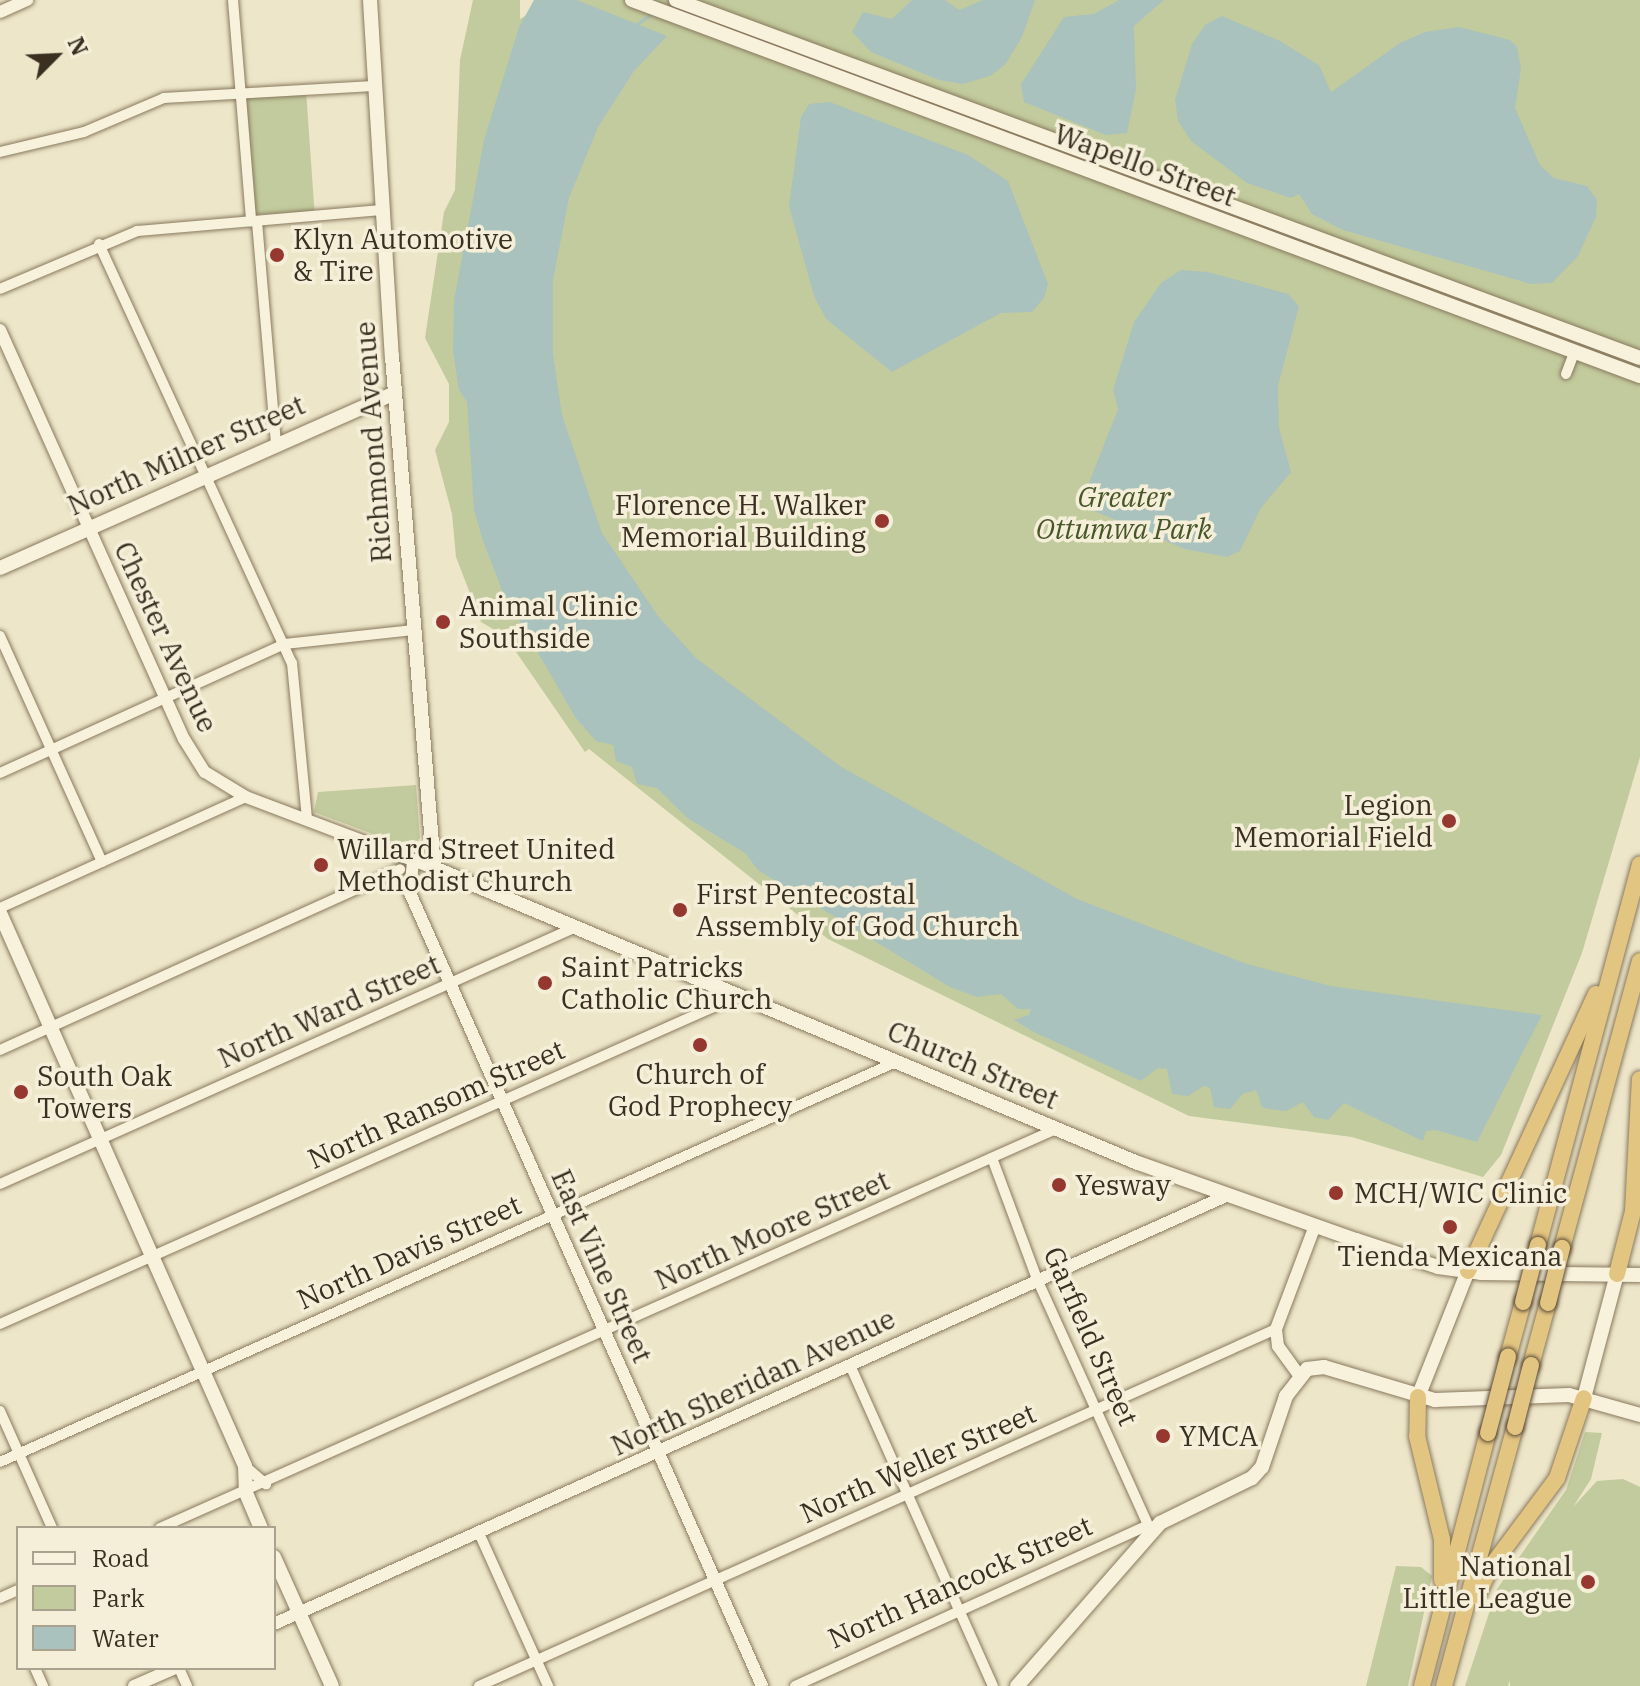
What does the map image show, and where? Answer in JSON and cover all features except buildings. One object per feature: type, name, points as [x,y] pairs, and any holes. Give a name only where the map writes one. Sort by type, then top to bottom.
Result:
[{"type":"highway","points":[[1422,1686],[1440,1608],[1640,864]]},
{"type":"highway","points":[[1468,1271],[1547,1092],[1591,1009],[1627,914]]},
{"type":"highway","points":[[1444,1686],[1640,961]]},
{"type":"highway","points":[[1617,1274],[1633,1211],[1640,1079]]},
{"type":"highway","points":[[1418,1397],[1417,1436],[1442,1539],[1440,1608]]},
{"type":"highway","points":[[1461,1630],[1490,1568],[1557,1478],[1584,1398]]},
{"type":"main road","name":"Wapello Street","points":[[632,0],[1640,376]]},
{"type":"main road","name":"Wapello Street","points":[[676,0],[1640,358]]},
{"type":"main road","name":"Richmond Avenue","points":[[368,4],[413,630],[434,868]]},
{"type":"main road","name":"North Milner Street","points":[[0,568],[395,393]]},
{"type":"main road","name":"Church Street","points":[[434,868],[1056,1129],[1226,1196],[1438,1267],[1468,1271],[1640,1275]]},
{"type":"main road","points":[[0,910],[245,1466],[246,1493],[260,1526]]},
{"type":"main road","points":[[1418,1397],[1468,1271]]},
{"type":"main road","points":[[1584,1398],[1617,1274]]},
{"type":"main road","points":[[1299,1375],[1324,1367],[1418,1397],[1584,1398],[1640,1415]]},
{"type":"main road","name":"North Hancock Street","points":[[1017,1686],[1149,1528],[1252,1478],[1267,1461],[1286,1396],[1299,1375]]},
{"type":"main road","points":[[276,1561],[332,1686]]},
{"type":"street","points":[[0,12],[27,0]]},
{"type":"street","points":[[233,0],[276,445]]},
{"type":"street","points":[[0,152],[84,132],[164,98],[373,86]]},
{"type":"street","points":[[0,289],[99,244],[137,231],[382,210]]},
{"type":"street","points":[[99,244],[204,476],[285,644],[295,684],[307,818]]},
{"type":"street","name":"Chester Avenue","points":[[0,330],[167,699],[205,772],[246,797],[307,818]]},
{"type":"street","points":[[1566,374],[1575,351]]},
{"type":"street","points":[[0,773],[285,644],[413,630]]},
{"type":"street","points":[[0,636],[102,862]]},
{"type":"street","points":[[0,910],[246,797]]},
{"type":"street","name":"Church Street","points":[[307,818],[434,868]]},
{"type":"street","name":"East Vine Street","points":[[413,862],[410,893],[762,1686]]},
{"type":"street","points":[[0,1050],[400,869]]},
{"type":"street","name":"North Ward Street","points":[[0,1184],[576,927]]},
{"type":"street","name":"North Ransom Street","points":[[0,1324],[738,996]]},
{"type":"street","name":"North Davis Street","points":[[0,1462],[898,1061]]},
{"type":"street","name":"North Moore Street","points":[[165,1526],[246,1493],[1056,1129]]},
{"type":"street","name":"Garfield Street","points":[[992,1158],[1037,1279],[1149,1528]]},
{"type":"street","name":"North Sheridan Avenue","points":[[276,1623],[1226,1196]]},
{"type":"street","points":[[1299,1375],[1278,1346],[1276,1329],[1315,1226]]},
{"type":"street","name":"North Weller Street","points":[[479,1686],[1276,1329]]},
{"type":"street","points":[[850,1365],[993,1686]]},
{"type":"street","points":[[0,1411],[51,1526]]},
{"type":"street","points":[[245,1466],[266,1484]]},
{"type":"street","name":"North Hancock Street","points":[[795,1686],[1149,1528]]},
{"type":"street","points":[[479,1533],[548,1686]]},
{"type":"street","points":[[134,1686],[172,1670]]},
{"type":"green space","name":"Greater Ottumwa Park","points":[[473,0],[520,0],[520,19],[553,0],[1640,0],[1640,757],[1582,953],[1501,1155],[1483,1177],[1352,1137],[1189,1116],[828,939],[589,749],[585,752],[505,636],[481,622],[456,557],[452,514],[435,450],[449,422],[449,384],[425,338],[444,212],[455,190],[460,60]]},
{"type":"green space","points":[[306,90],[314,211],[250,215],[241,95]]},
{"type":"green space","points":[[416,785],[420,838],[413,849],[314,812],[318,792]]},
{"type":"green space","name":"National Little League","points":[[1585,1432],[1602,1433],[1591,1479],[1573,1507],[1597,1481],[1623,1479],[1640,1487],[1640,1686],[1510,1686],[1510,1680],[1508,1686],[1465,1686],[1497,1589],[1566,1490]]},
{"type":"green space","points":[[1396,1566],[1421,1567],[1432,1576],[1408,1686],[1366,1686]]},
{"type":"water","points":[[534,0],[577,0],[667,36],[634,71],[598,127],[569,198],[553,280],[553,354],[562,415],[602,533],[658,616],[696,658],[840,766],[1077,899],[1247,964],[1331,986],[1542,1015],[1477,1142],[1436,1130],[1426,1131],[1423,1141],[1344,1103],[1328,1120],[1314,1117],[1303,1102],[1286,1111],[1269,1109],[1262,1107],[1256,1090],[1243,1094],[1230,1109],[1214,1107],[1210,1088],[1204,1086],[1188,1096],[1172,1094],[1167,1069],[1158,1068],[1141,1081],[1034,1032],[1014,1020],[1029,1015],[1031,1009],[1018,1009],[1001,994],[977,997],[950,987],[758,870],[745,853],[686,817],[657,788],[637,784],[632,767],[616,761],[613,745],[596,741],[575,717],[502,590],[483,541],[474,510],[467,402],[459,390],[453,352],[454,300],[484,140],[519,27]]},
{"type":"water","points":[[912,0],[945,0],[959,10],[983,0],[1035,0],[1022,37],[1005,65],[990,76],[963,84],[939,80],[871,52],[852,32],[863,12],[892,19]]},
{"type":"water","points":[[1119,0],[1164,0],[1134,26],[1136,89],[1127,133],[1106,135],[1024,102],[1021,84],[1064,17],[1094,14]]},
{"type":"water","points":[[1222,16],[1280,41],[1319,65],[1331,92],[1400,43],[1425,32],[1459,27],[1510,40],[1517,47],[1521,69],[1515,108],[1540,165],[1554,178],[1587,186],[1597,200],[1596,217],[1578,256],[1552,283],[1531,284],[1343,230],[1312,214],[1299,194],[1291,198],[1247,183],[1191,141],[1178,121],[1175,100],[1192,44],[1205,25]]},
{"type":"water","points":[[830,102],[968,155],[1008,181],[1048,284],[1044,298],[1032,312],[1001,313],[892,372],[826,319],[814,296],[789,206],[801,117],[809,104]]},
{"type":"water","points":[[1181,270],[1208,272],[1288,294],[1299,306],[1278,386],[1279,428],[1291,472],[1261,508],[1240,551],[1227,557],[1185,549],[1092,510],[1088,485],[1118,409],[1113,390],[1134,322],[1161,283]]},
{"type":"waterway","points":[[634,26],[654,12]]},
{"type":"place","name":"Klyn Automotive & Tire","points":[[277,255]]},
{"type":"place","name":"Florence H. Walker Memorial Building","points":[[882,521]]},
{"type":"place","name":"Animal Clinic Southside","points":[[443,622]]},
{"type":"place","name":"Legion Memorial Field","points":[[1449,821]]},
{"type":"place","name":"Willard Street United Methodist Church","points":[[321,865]]},
{"type":"place","name":"First Pentecostal Assembly of God Church","points":[[680,910]]},
{"type":"place","name":"Saint Patricks Catholic Church","points":[[545,983]]},
{"type":"place","name":"Church of God Prophecy","points":[[700,1045]]},
{"type":"place","name":"South Oak Towers","points":[[21,1092]]},
{"type":"place","name":"Yesway","points":[[1059,1185]]},
{"type":"place","name":"MCH/WIC Clinic","points":[[1336,1193]]},
{"type":"place","name":"Tienda Mexicana","points":[[1450,1227]]},
{"type":"place","name":"YMCA","points":[[1163,1436]]},
{"type":"place","name":"National Little League","points":[[1588,1582]]}]
